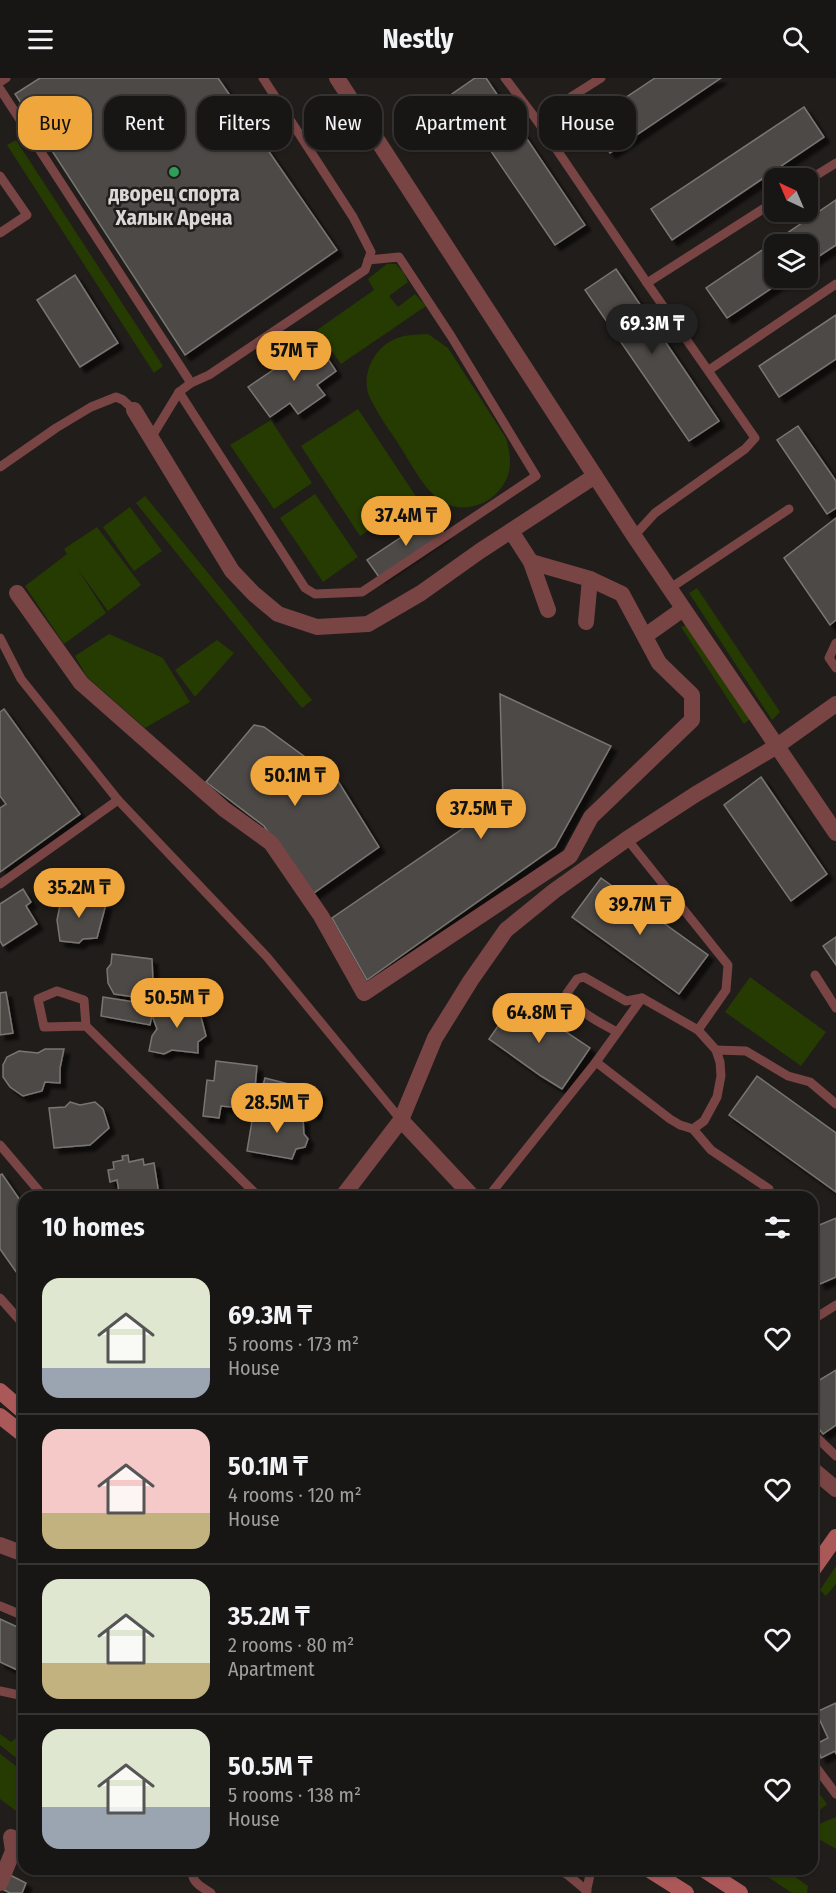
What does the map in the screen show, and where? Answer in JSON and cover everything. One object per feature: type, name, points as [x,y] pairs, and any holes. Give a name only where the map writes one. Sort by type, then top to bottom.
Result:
[{"type":"main road","points":[[0,1391],[18,1407]]},
{"type":"main road","points":[[0,1416],[18,1430]]},
{"type":"main road","points":[[818,1562],[836,1537]]},
{"type":"main road","points":[[658,1875],[687,1893]]},
{"type":"main road","points":[[712,1875],[740,1893]]},
{"type":"street","points":[[337,78],[669,589],[836,833]]},
{"type":"street","points":[[134,410],[232,571],[278,614],[317,627],[368,624],[421,592],[595,476]]},
{"type":"street","points":[[511,531],[531,562],[548,610]]},
{"type":"street","points":[[17,593],[81,682],[224,809],[271,843],[321,916],[364,993],[570,856],[591,817],[692,720],[692,695],[659,663],[622,594],[590,579],[531,562]]},
{"type":"street","points":[[586,622],[590,579]]},
{"type":"street","points":[[645,636],[683,609]]},
{"type":"street","points":[[347,1191],[401,1120],[435,1038],[506,930],[554,891],[627,839],[834,709]]},
{"type":"street","points":[[401,1120],[467,1191]]},
{"type":"street","points":[[818,1475],[836,1489]]},
{"type":"street","points":[[0,1545],[18,1552]]},
{"type":"street","points":[[0,1884],[13,1851],[11,1837]]},
{"type":"lane","points":[[0,82],[6,78]]},
{"type":"lane","points":[[151,438],[179,392],[191,383],[209,375],[365,270],[371,252],[353,217],[262,78]]},
{"type":"lane","points":[[505,78],[536,119],[755,438],[745,449],[655,513],[634,536]]},
{"type":"lane","points":[[536,119],[601,78]]},
{"type":"lane","points":[[0,89],[191,383]]},
{"type":"lane","points":[[818,174],[836,163]]},
{"type":"lane","points":[[0,233],[27,215],[2,180]]},
{"type":"lane","points":[[647,283],[764,208]]},
{"type":"lane","points":[[179,392],[305,588],[315,594],[362,592],[536,476],[451,336],[399,257],[368,260]]},
{"type":"lane","points":[[709,370],[836,284]]},
{"type":"lane","points":[[0,467],[56,428],[92,407],[116,397],[134,410]]},
{"type":"lane","points":[[669,589],[789,509]]},
{"type":"lane","points":[[0,638],[21,679],[118,800],[267,957],[401,1120]]},
{"type":"lane","points":[[836,643],[829,658],[836,668]]},
{"type":"lane","points":[[0,884],[118,800]]},
{"type":"lane","points":[[627,839],[728,966],[726,990],[698,1030]]},
{"type":"lane","points":[[815,975],[836,1008]]},
{"type":"lane","points":[[617,1032],[587,1016],[574,1005],[567,993],[577,979],[584,977],[626,1001],[642,998],[698,1030],[716,1050],[721,1076],[717,1097],[704,1121],[693,1128]]},
{"type":"lane","points":[[86,1026],[44,1027],[38,999],[57,991],[84,1000],[86,1026],[253,1191]]},
{"type":"lane","points":[[493,1191],[596,1062],[642,998]]},
{"type":"lane","points":[[716,1050],[747,1051],[788,1076],[810,1082],[836,1104]]},
{"type":"lane","points":[[596,1062],[670,1119],[680,1125],[693,1128],[711,1150],[769,1189]]},
{"type":"lane","points":[[0,1145],[39,1191]]},
{"type":"lane","points":[[0,1299],[18,1318]]},
{"type":"lane","points":[[818,1316],[836,1305]]},
{"type":"lane","points":[[818,1439],[836,1456]]},
{"type":"lane","points":[[0,1606],[18,1614]]},
{"type":"lane","points":[[0,1691],[18,1695]]},
{"type":"lane","points":[[818,1770],[836,1794]]},
{"type":"lane","points":[[191,1875],[196,1883],[211,1893]]},
{"type":"lane","points":[[568,1875],[587,1892]]},
{"type":"lane","points":[[587,1892],[590,1875]]},
{"type":"green space","points":[[16,140],[18,150],[23,150],[163,366],[154,373],[7,145]]},
{"type":"green space","points":[[387,264],[396,264],[408,282],[389,296],[398,307],[415,294],[426,306],[341,364],[317,330],[374,290],[368,279]]},
{"type":"green space","points":[[428,334],[448,348],[506,438],[510,467],[506,480],[497,493],[481,504],[467,507],[453,506],[439,499],[426,487],[377,411],[367,390],[370,365],[386,344],[397,338]]},
{"type":"green space","points":[[358,409],[417,498],[360,536],[301,446]]},
{"type":"green space","points":[[271,420],[312,483],[274,509],[230,445]]},
{"type":"green space","points":[[315,494],[358,557],[323,582],[280,518]]},
{"type":"green space","points":[[145,496],[312,700],[302,708],[136,503]]},
{"type":"green space","points":[[130,507],[162,551],[134,571],[103,527]]},
{"type":"green space","points":[[97,527],[141,585],[108,611],[77,568],[106,613],[64,644],[25,586],[67,554],[64,549]]},
{"type":"green space","points":[[697,588],[780,712],[772,720],[689,593]]},
{"type":"green space","points":[[687,625],[750,719],[744,724],[681,627]]},
{"type":"green space","points":[[109,634],[163,658],[190,702],[145,728],[87,677],[75,656]]},
{"type":"green space","points":[[217,640],[234,653],[195,697],[175,670]]},
{"type":"green space","points":[[750,977],[826,1032],[801,1066],[725,1012]]},
{"type":"green space","points":[[836,1566],[836,1584],[826,1596],[820,1590]]},
{"type":"green space","points":[[0,1734],[11,1742],[18,1737],[18,1756],[15,1757],[0,1745]]},
{"type":"green space","points":[[0,1754],[18,1768],[18,1812],[0,1799]]},
{"type":"green space","points":[[818,1792],[827,1804],[818,1812]]},
{"type":"green space","points":[[836,1817],[836,1849],[818,1838],[818,1824]]},
{"type":"green space","points":[[765,1875],[792,1875],[808,1886],[807,1893],[792,1893]]},
{"type":"building","name":"дворец спорта Халык Арена","points":[[40,78],[218,78],[230,96],[197,96],[197,150],[268,150],[337,250],[185,355],[51,150],[92,150],[92,96],[18,96],[18,99],[15,94]]},
{"type":"building","points":[[475,78],[486,78],[498,96],[453,96],[452,94]]},
{"type":"building","points":[[655,78],[721,78],[636,135],[636,96],[628,96]]},
{"type":"building","points":[[804,107],[824,137],[778,168],[764,168],[764,178],[672,240],[651,209]]},
{"type":"building","points":[[527,139],[585,225],[555,245],[490,150],[527,150]]},
{"type":"building","points":[[836,200],[836,245],[818,257],[818,234],[786,234],[804,222],[818,222],[818,212]]},
{"type":"building","points":[[764,249],[764,288],[772,288],[727,318],[706,288]]},
{"type":"building","points":[[616,269],[719,421],[689,441],[585,290]]},
{"type":"building","points":[[75,275],[118,343],[80,367],[37,300]]},
{"type":"building","points":[[836,315],[836,359],[779,397],[759,366]]},
{"type":"building","points":[[316,341],[336,371],[317,385],[325,395],[298,414],[290,403],[270,417],[248,387]]},
{"type":"building","points":[[798,426],[836,481],[836,508],[827,514],[777,440]]},
{"type":"building","points":[[433,516],[444,533],[379,577],[367,560]]},
{"type":"building","points":[[836,518],[836,620],[830,625],[784,558]]},
{"type":"building","points":[[500,694],[611,746],[555,847],[367,980],[332,918],[503,801]]},
{"type":"building","points":[[4,709],[80,814],[0,872],[0,808],[6,804],[0,796],[0,712]]},
{"type":"building","points":[[254,725],[264,727],[338,781],[379,847],[311,895],[264,826],[206,782]]},
{"type":"building","points":[[761,777],[827,874],[791,901],[724,805]]},
{"type":"building","points":[[601,878],[708,955],[679,994],[572,917]]},
{"type":"building","points":[[23,889],[31,902],[26,906],[37,924],[3,946],[0,941],[0,904]]},
{"type":"building","points":[[62,895],[78,895],[88,901],[106,904],[97,938],[83,939],[79,943],[60,941],[57,920]]},
{"type":"building","points":[[836,937],[836,965],[823,946]]},
{"type":"building","points":[[112,954],[152,959],[153,982],[144,989],[141,998],[114,994],[108,983],[107,969],[111,964]]},
{"type":"building","points":[[6,992],[13,1033],[0,1035],[0,993]]},
{"type":"building","points":[[103,997],[154,1005],[150,1025],[101,1016]]},
{"type":"building","points":[[517,999],[590,1048],[562,1089],[489,1039]]},
{"type":"building","points":[[172,1003],[188,1005],[200,1013],[206,1036],[198,1042],[198,1053],[172,1050],[164,1054],[149,1051],[152,1036],[157,1029],[153,1018],[159,1005],[168,1007]]},
{"type":"building","points":[[45,1049],[64,1049],[60,1083],[45,1082],[42,1091],[23,1096],[10,1087],[3,1077],[3,1065],[7,1057],[19,1051],[38,1053]]},
{"type":"building","points":[[216,1061],[257,1066],[253,1109],[221,1106],[219,1118],[203,1116],[207,1080],[214,1081]]},
{"type":"building","points":[[757,1076],[836,1133],[836,1192],[729,1115]]},
{"type":"building","points":[[265,1078],[320,1092],[315,1114],[259,1100]]},
{"type":"building","points":[[70,1102],[80,1105],[95,1102],[103,1109],[109,1128],[90,1145],[54,1148],[49,1108],[65,1107]]},
{"type":"building","points":[[289,1110],[303,1119],[304,1134],[308,1139],[305,1147],[296,1149],[292,1159],[247,1151],[252,1121],[261,1111]]},
{"type":"building","points":[[128,1155],[129,1162],[143,1159],[144,1165],[154,1163],[158,1191],[119,1191],[117,1180],[110,1182],[108,1170],[114,1169],[113,1162],[123,1160],[122,1156]]},
{"type":"building","points":[[2,1174],[18,1197],[18,1274],[0,1249],[0,1175]]},
{"type":"building","points":[[836,1218],[836,1277],[820,1284],[818,1280],[818,1226]]},
{"type":"building","points":[[836,1370],[836,1425],[823,1434],[818,1428],[818,1381]]},
{"type":"building","points":[[0,1619],[18,1627],[18,1670],[0,1662]]},
{"type":"building","points":[[836,1703],[836,1754],[835,1751],[821,1758],[818,1743],[828,1738],[818,1716],[818,1711]]},
{"type":"building","points":[[8,1874],[26,1883],[22,1893],[10,1893],[2,1889]]},
{"type":"place","name":"дворец спорта Халык Арена","points":[[174,172]]}]
